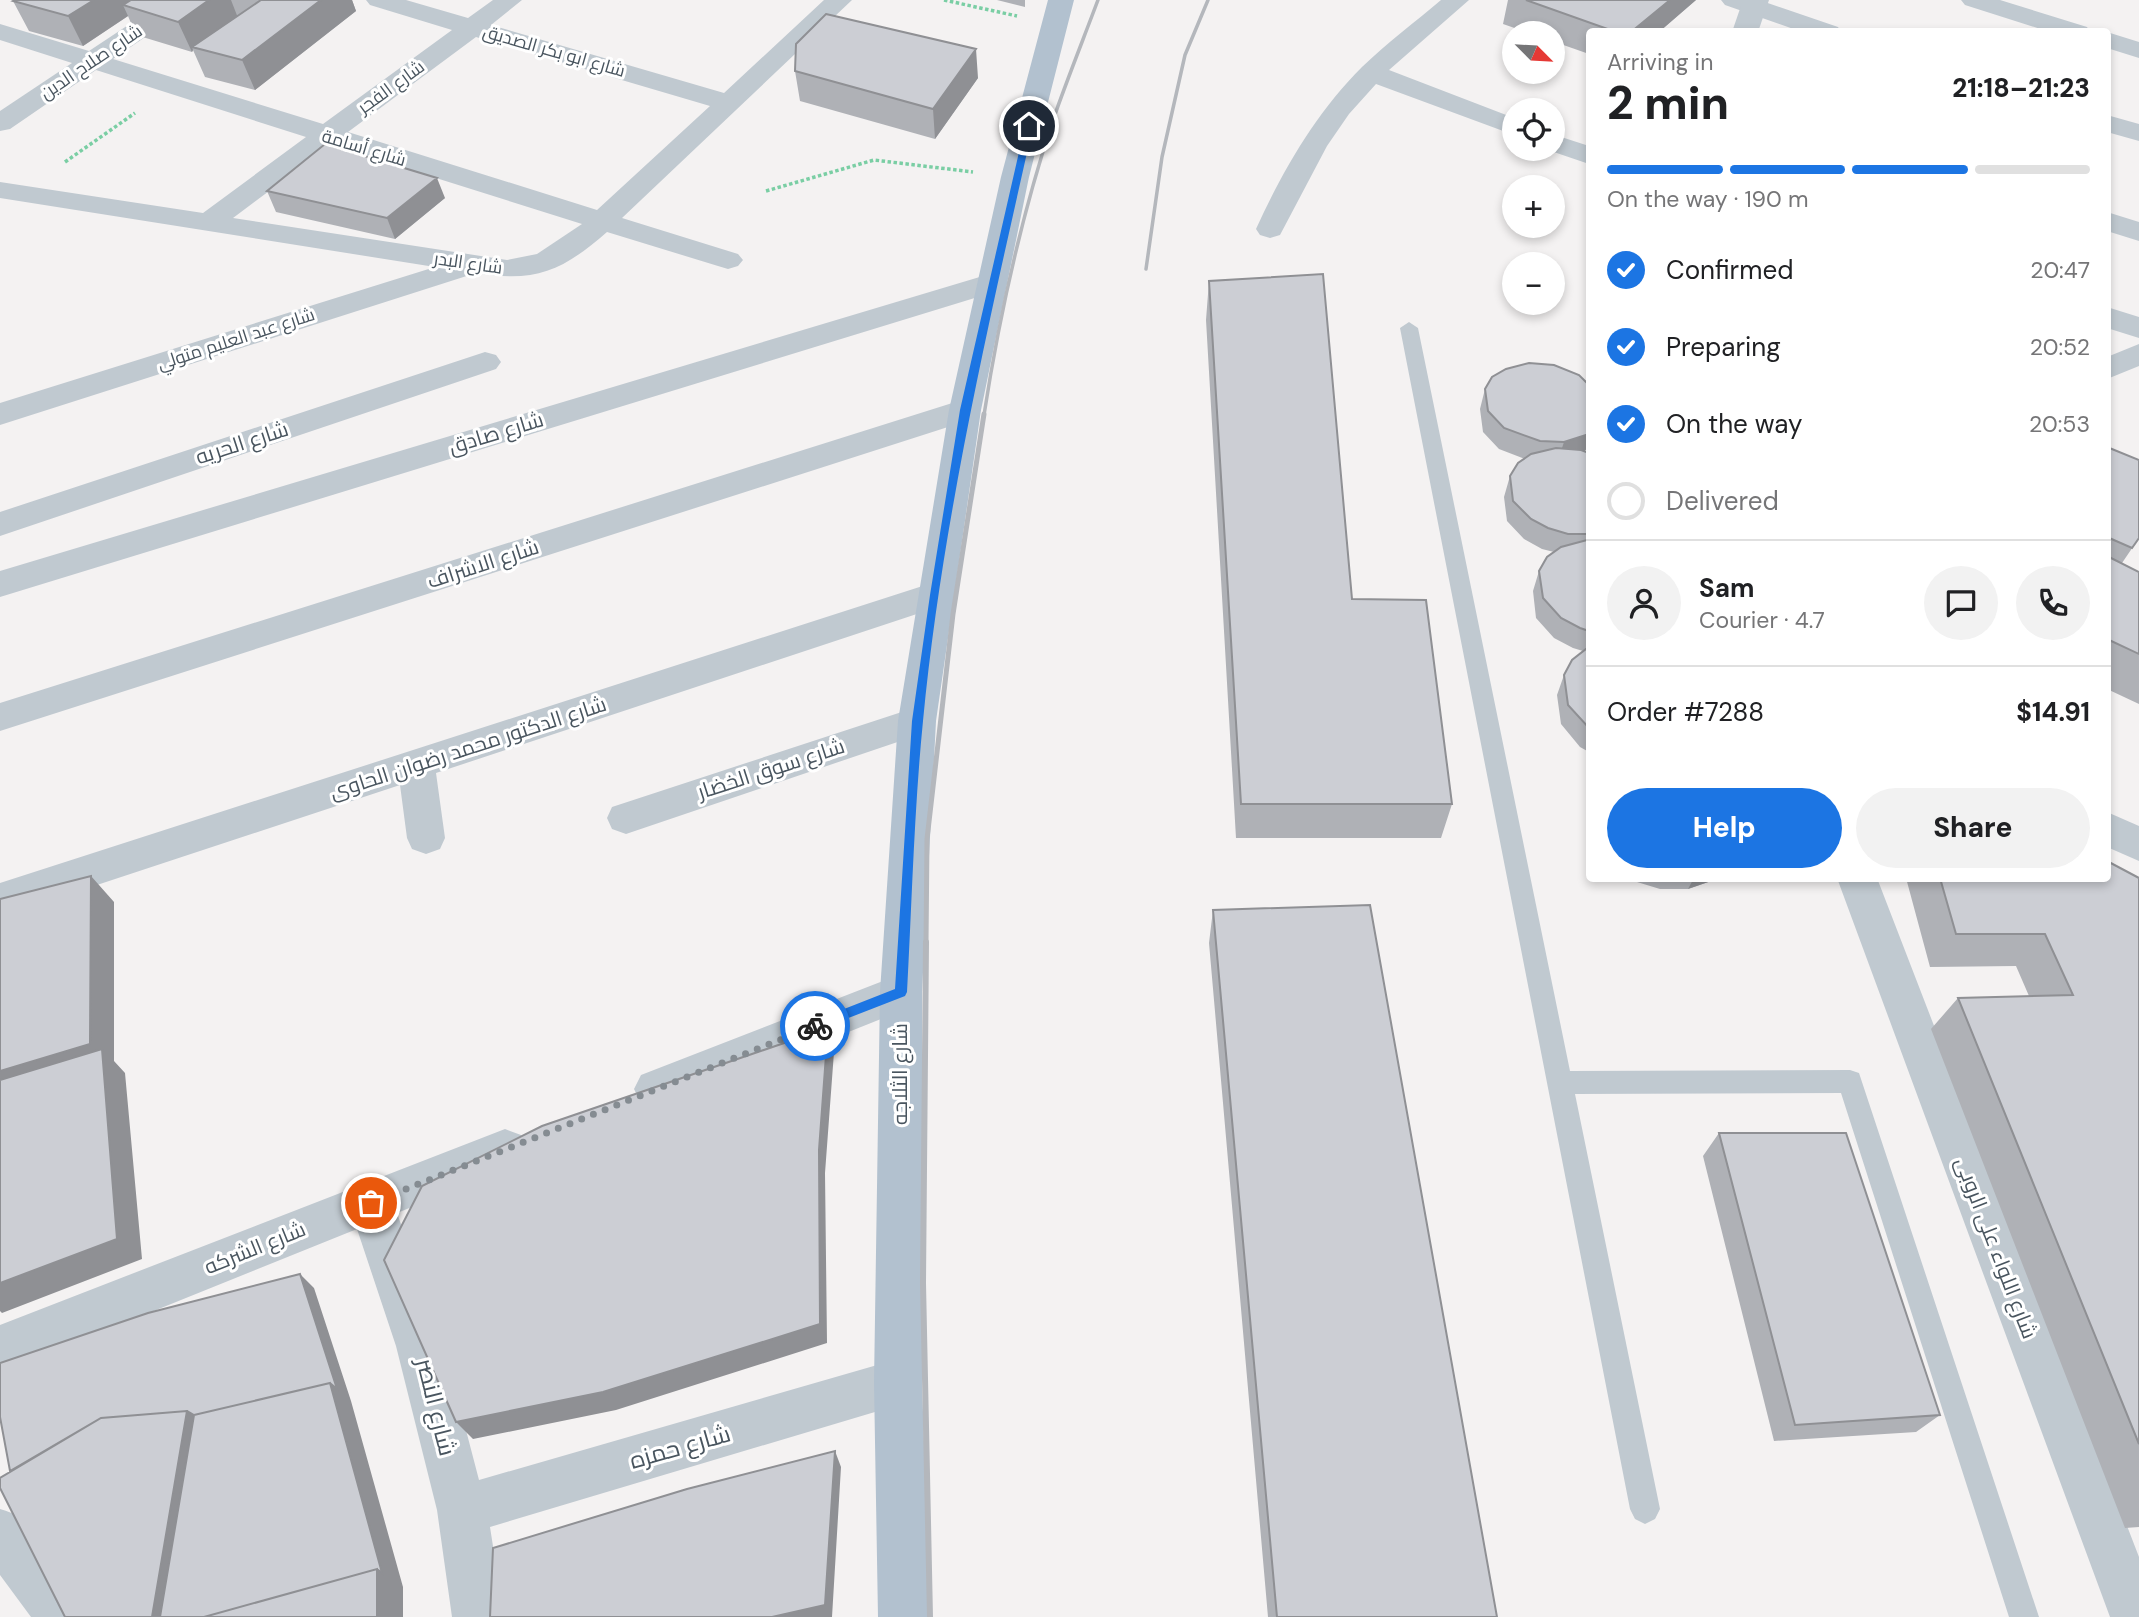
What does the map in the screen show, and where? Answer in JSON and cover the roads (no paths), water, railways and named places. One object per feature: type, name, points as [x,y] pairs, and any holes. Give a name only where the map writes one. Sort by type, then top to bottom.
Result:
[{"type":"main road","name":"شارع الثلاجه","points":[[904,1617],[898,1383],[901,992],[917,721],[965,410],[1015,177],[1058,12]]},
{"type":"street","name":"شارع صلاح الدين","points":[[0,124],[183,0]]},
{"type":"street","name":"شارع ابو بكر الصديق","points":[[379,0],[729,103]]},
{"type":"street","name":"شارع الفجر","points":[[206,224],[509,0]]},
{"type":"street","name":"شارع البدر","points":[[11,192],[507,269],[543,264],[561,256],[601,222],[839,0]]},
{"type":"street","points":[[1270,229],[1288,185],[1312,144],[1340,107],[1372,73],[1457,0]]},
{"type":"street","points":[[1974,0],[2065,28]]},
{"type":"street","points":[[1745,28],[1748,2],[1818,28]]},
{"type":"street","name":"شارع أسامة","points":[[0,32],[325,136],[728,260]]},
{"type":"street","points":[[2111,41],[2139,50]]},
{"type":"street","points":[[1372,73],[1502,122]]},
{"type":"street","points":[[2111,124],[2139,133]]},
{"type":"street","points":[[1565,147],[1586,155]]},
{"type":"street","points":[[2111,222],[2139,232]]},
{"type":"street","name":"شارع عبد العليم متولي","points":[[0,414],[472,264]]},
{"type":"street","name":"شارع صادق","points":[[0,584],[993,282]]},
{"type":"street","points":[[2111,318],[2139,328]]},
{"type":"street","points":[[2111,367],[2139,354]]},
{"type":"street","name":"شارع الحريه","points":[[0,524],[485,362]]},
{"type":"street","points":[[2111,369],[2139,380]]},
{"type":"street","name":"شارع الاشراف","points":[[0,717],[965,410]]},
{"type":"street","name":"شارع الدكتور محمد رضوان الحاوى","points":[[0,900],[935,595]]},
{"type":"street","name":"شارع سوق الخضار","points":[[625,818],[917,721]]},
{"type":"street","points":[[416,765],[426,838]]},
{"type":"street","points":[[2111,830],[2139,845]]},
{"type":"street","name":"شارع اللواء على الروبى","points":[[1859,882],[2136,1617]]},
{"type":"street","points":[[617,1105],[901,992]]},
{"type":"street","name":"شارع الشركه","points":[[0,1349],[539,1136]]},
{"type":"street","name":"شارع النصر","points":[[371,1203],[420,1346],[462,1510],[478,1617]]},
{"type":"street","name":"شارع حمزه","points":[[462,1510],[898,1383]]},
{"type":"street","points":[[0,1534],[61,1617]]},
{"type":"lane","points":[[1409,328],[1645,1509]]},
{"type":"lane","points":[[1560,1083],[1850,1081],[2024,1617]]},
{"type":"railway","points":[[984,415],[1004,304],[1031,192],[1053,120],[1098,0]]},
{"type":"railway","points":[[1146,269],[1162,157],[1185,55],[1208,0]]},
{"type":"railway","points":[[926,944],[927,839],[953,614],[984,414]]},
{"type":"railway","points":[[926,942],[923,1283],[930,1617]]}]
